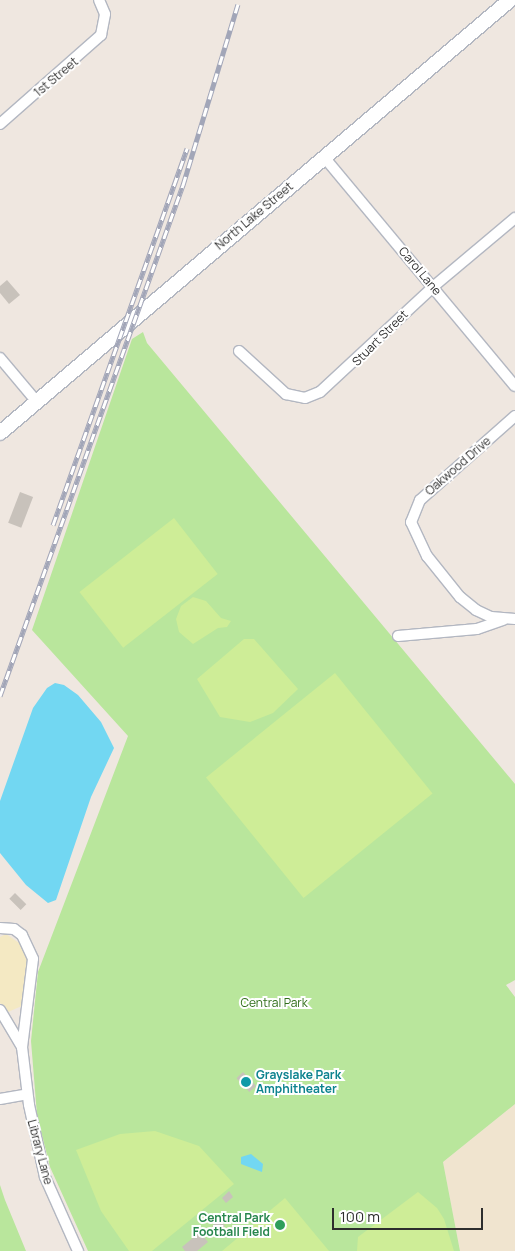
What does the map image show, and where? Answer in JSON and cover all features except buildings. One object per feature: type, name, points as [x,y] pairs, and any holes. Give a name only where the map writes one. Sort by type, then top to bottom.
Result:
[{"type":"street","name":"1st Street","points":[[0,124],[94,44],[105,24],[105,14],[99,0]]},
{"type":"street","name":"North Lake Street","points":[[0,433],[510,0]]},
{"type":"street","name":"Carol Lane","points":[[324,157],[434,286],[515,386]]},
{"type":"street","name":"Stuart Street","points":[[240,351],[286,394],[305,398],[320,392],[340,376],[434,286],[515,218]]},
{"type":"street","points":[[0,358],[36,402]]},
{"type":"street","name":"Oakwood Drive","points":[[512,617],[476,610],[460,597],[426,556],[411,522],[420,500],[515,416]]},
{"type":"street","points":[[398,636],[477,629],[512,617]]},
{"type":"street","name":"Library Lane","points":[[0,928],[14,929],[22,935],[33,959],[22,1046],[27,1094],[45,1177],[78,1251]]},
{"type":"street","name":"Library Lane","points":[[0,1010],[22,1046]]},
{"type":"street","points":[[0,1099],[27,1094]]},
{"type":"shaded area","points":[[515,1104],[515,1251],[460,1251],[443,1162]]},
{"type":"green space","name":"Central Park","points":[[143,332],[147,343],[515,784],[515,980],[506,985],[515,997],[515,1104],[443,1162],[460,1251],[88,1251],[50,1167],[37,1115],[31,1041],[38,972],[128,736],[32,630],[132,339]]},
{"type":"green space","points":[[174,518],[218,574],[123,648],[79,592]]},
{"type":"green space","points":[[193,597],[206,601],[221,618],[231,621],[227,627],[218,628],[193,644],[179,632],[176,619],[181,606]]},
{"type":"green space","points":[[244,639],[254,639],[298,689],[273,713],[250,722],[220,717],[197,679]]},
{"type":"green space","points":[[335,673],[433,793],[304,898],[206,777]]},
{"type":"green space","points":[[155,1131],[199,1146],[234,1184],[152,1251],[129,1251],[101,1211],[76,1150],[120,1134]]},
{"type":"green space","points":[[0,1185],[5,1200],[26,1251],[0,1251]]},
{"type":"green space","points":[[418,1192],[437,1208],[444,1219],[454,1251],[357,1251],[358,1237]]},
{"type":"green space","name":"Central Park Football Field","points":[[285,1198],[329,1251],[222,1251]]},
{"type":"sand","points":[[6,934],[25,947],[29,966],[24,1005],[8,1012],[0,1003],[0,937]]},
{"type":"water","points":[[55,683],[64,685],[78,695],[101,722],[114,748],[91,797],[56,900],[48,903],[26,885],[0,853],[0,801],[33,708],[47,688]]},
{"type":"water","points":[[251,1154],[263,1164],[262,1172],[241,1164],[241,1157]]},
{"type":"railway","points":[[0,696],[183,185],[238,4]]},
{"type":"railway","points":[[53,525],[187,148]]},
{"type":"place","name":"Grayslake Park Amphitheater","points":[[246,1082]]},
{"type":"place","name":"Central Park Football Field","points":[[280,1225]]}]
